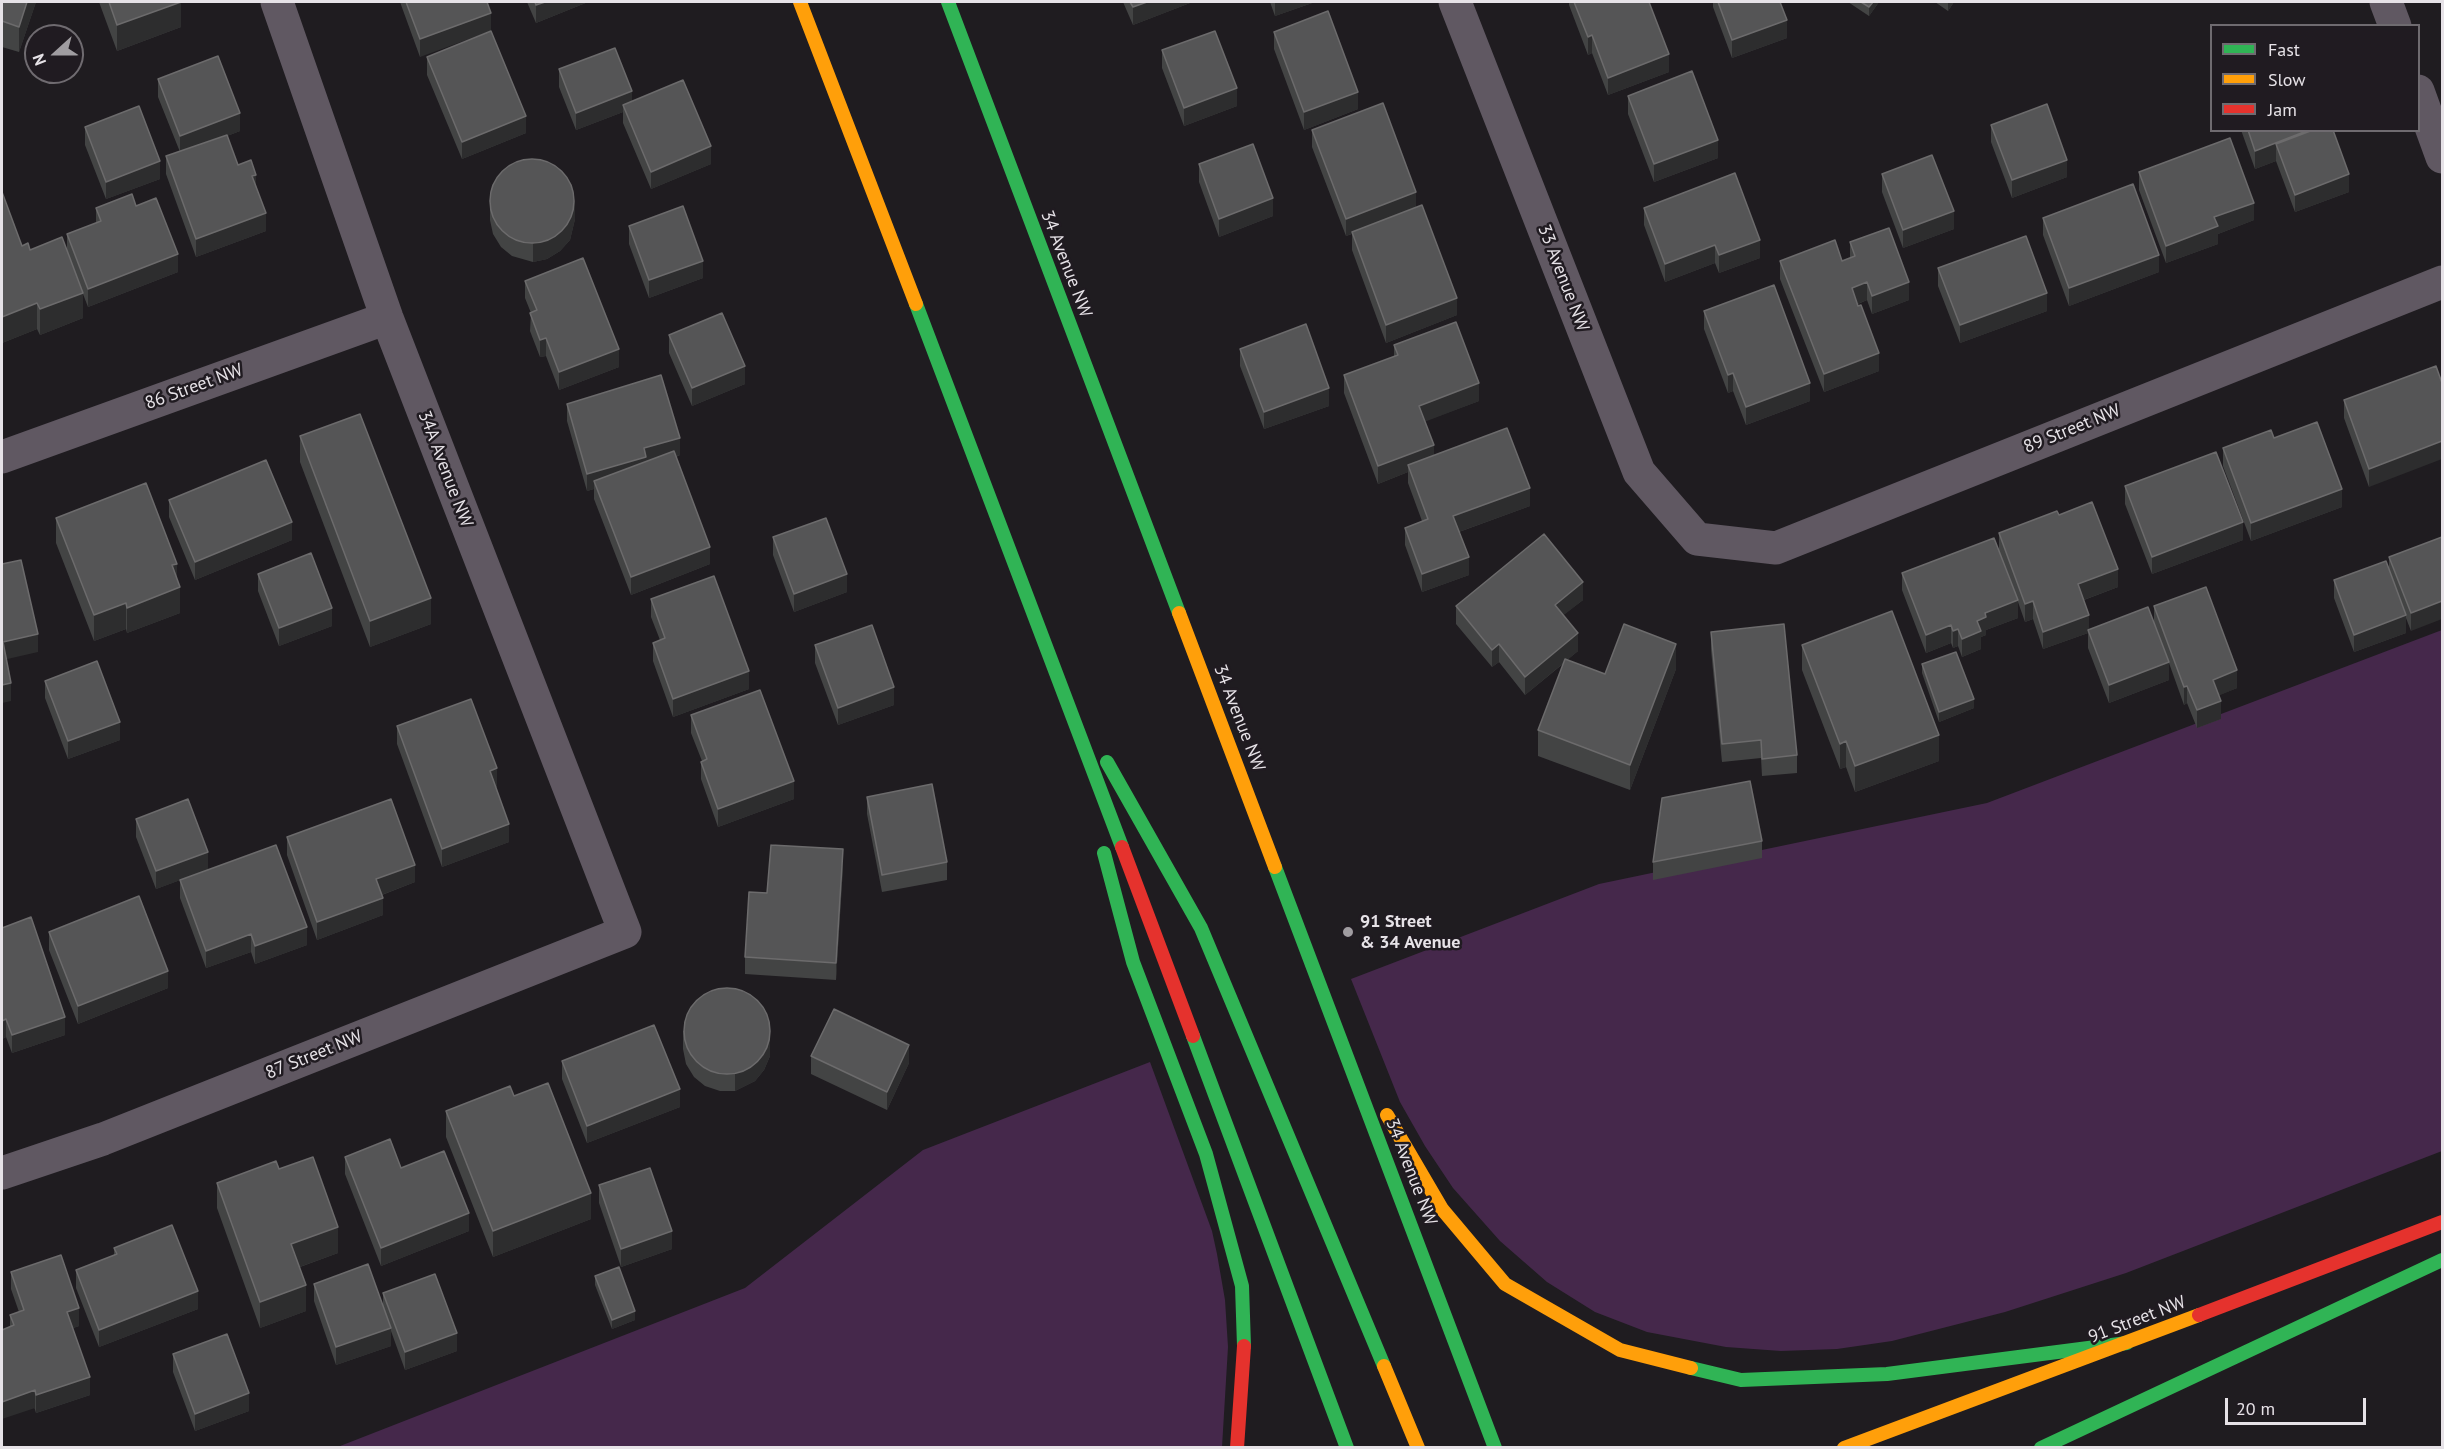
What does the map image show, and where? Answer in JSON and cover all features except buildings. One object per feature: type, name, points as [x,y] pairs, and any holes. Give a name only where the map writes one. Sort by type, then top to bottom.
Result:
[{"type":"main road","points":[[800,2],[1056,671],[1347,1448]]},
{"type":"main road","name":"34 Avenue NW","points":[[948,2],[1495,1448]]},
{"type":"main road","points":[[1056,671],[1091,806]]},
{"type":"main road","points":[[1056,671],[1201,928],[1418,1448]]},
{"type":"main road","points":[[1100,839],[1133,962],[1206,1154],[1242,1286],[1244,1346],[1238,1448]]},
{"type":"main road","points":[[1341,1038],[1442,1209],[1505,1284],[1620,1350],[1741,1380],[1887,1374],[2127,1343]]},
{"type":"main road","name":"91 Street NW","points":[[1844,1448],[2127,1343],[2442,1222]]},
{"type":"main road","points":[[2041,1448],[2442,1260]]},
{"type":"street","name":"34A Avenue NW","points":[[277,2],[387,318],[625,932]]},
{"type":"street","name":"33 Avenue NW","points":[[1455,2],[1639,472],[1697,539]]},
{"type":"street","points":[[2386,2],[2394,24]]},
{"type":"street","points":[[2420,96],[2442,157]]},
{"type":"street","name":"89 Street NW","points":[[1697,539],[1776,548],[2442,282]]},
{"type":"street","name":"86 Street NW","points":[[2,457],[387,318]]},
{"type":"street","name":"87 Street NW","points":[[2,1173],[104,1139],[625,932]]},
{"type":"shaded area","points":[[2442,630],[2442,1151],[2126,1273],[2005,1312],[1892,1341],[1837,1349],[1781,1351],[1726,1347],[1647,1332],[1595,1312],[1547,1282],[1500,1241],[1453,1188],[1425,1146],[1400,1102],[1351,979],[1599,884],[1987,803]]},
{"type":"shaded area","points":[[1150,1062],[1212,1231],[1217,1254],[1225,1300],[1228,1347],[1222,1447],[335,1448],[745,1288],[923,1150]]},
{"type":"traffic: fast","points":[[948,2],[1179,613]]},
{"type":"traffic: fast","points":[[916,304],[1122,847]]},
{"type":"traffic: fast","points":[[1107,762],[1201,928],[1384,1366]]},
{"type":"traffic: fast","points":[[1104,853],[1133,962],[1206,1154],[1242,1286],[1244,1346]]},
{"type":"traffic: fast","points":[[1275,867],[1495,1448]]},
{"type":"traffic: fast","points":[[1193,1036],[1347,1448]]},
{"type":"traffic: fast","points":[[2041,1448],[2442,1260]]},
{"type":"traffic: fast","points":[[1691,1368],[1741,1380],[1887,1374],[2127,1343]]},
{"type":"traffic: slow","points":[[800,2],[916,304]]},
{"type":"traffic: slow","points":[[1179,613],[1275,867]]},
{"type":"traffic: slow","points":[[1387,1115],[1442,1209],[1505,1284],[1620,1350],[1691,1368]]},
{"type":"traffic: slow","points":[[1844,1448],[2199,1315]]},
{"type":"traffic: slow","points":[[1384,1366],[1418,1448]]},
{"type":"traffic: jam","points":[[1122,847],[1193,1036]]},
{"type":"traffic: jam","points":[[2199,1315],[2442,1222]]},
{"type":"traffic: jam","points":[[1237,1448],[1244,1346]]},
{"type":"place","name":"91 Street & 34 Avenue","points":[[1348,932]]}]
